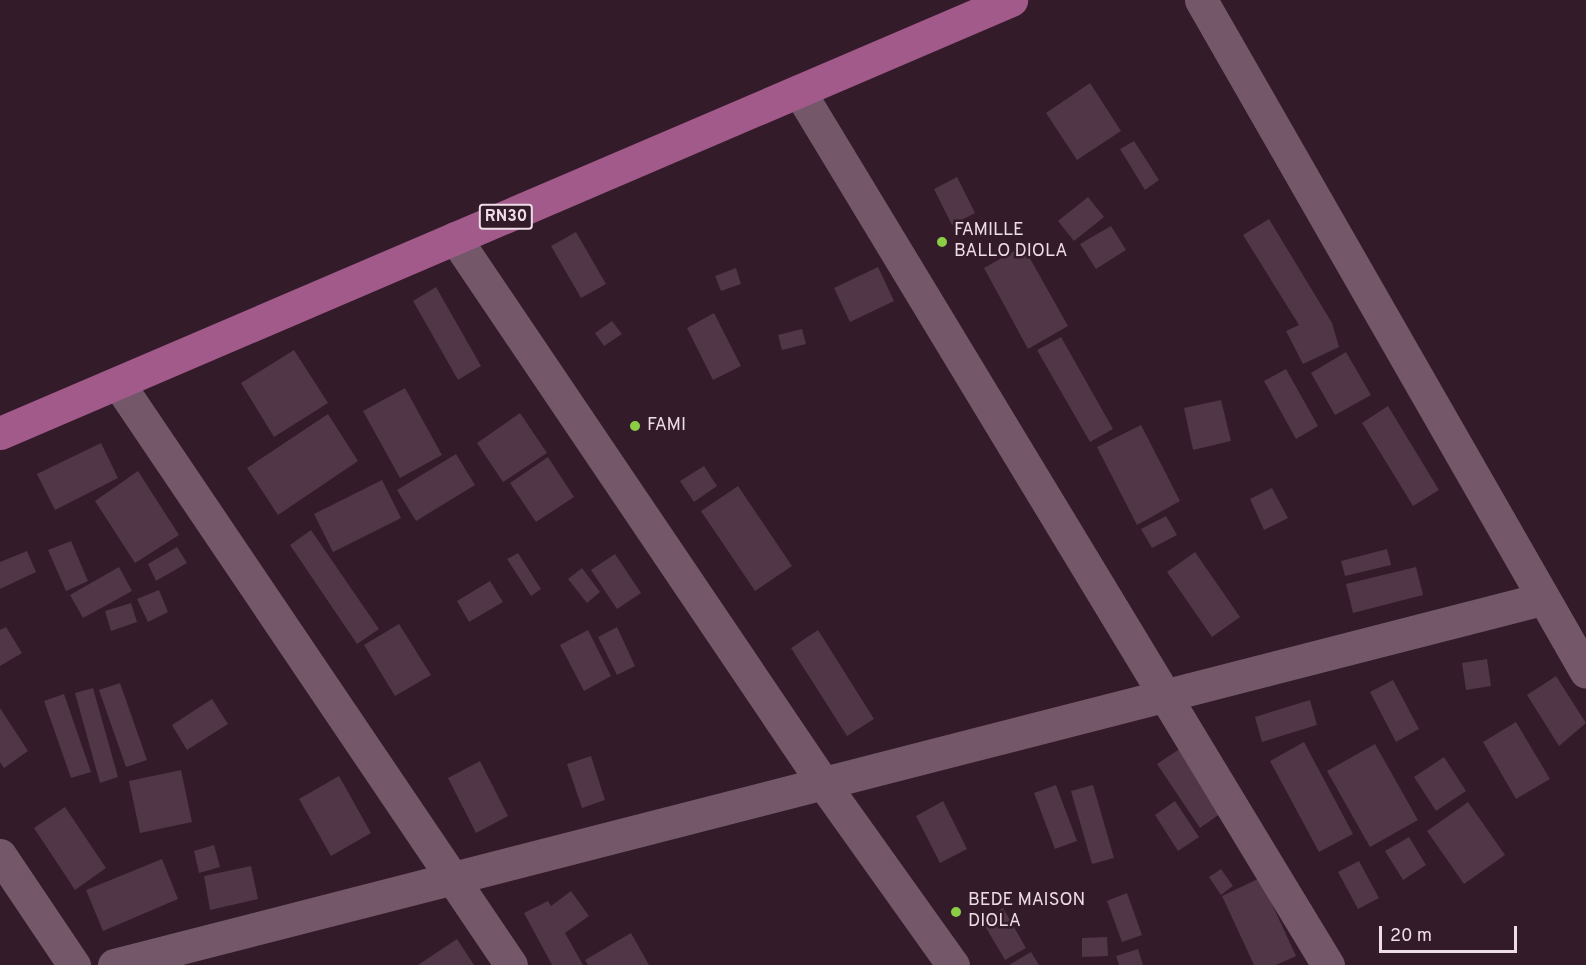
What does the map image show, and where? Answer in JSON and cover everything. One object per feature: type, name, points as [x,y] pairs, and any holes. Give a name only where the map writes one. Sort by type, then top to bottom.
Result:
[{"type":"main road","name":"RN30","points":[[0,433],[1011,0]]},
{"type":"street","points":[[1202,0],[1542,599],[1586,672]]},
{"type":"street","points":[[799,91],[1328,965]]},
{"type":"street","points":[[455,238],[824,783],[953,965]]},
{"type":"street","points":[[118,383],[449,877],[511,965]]},
{"type":"street","points":[[114,965],[449,877],[1542,599]]},
{"type":"street","points":[[0,855],[74,965]]},
{"type":"building","points":[[1090,83],[1121,131],[1077,160],[1046,113]]},
{"type":"building","points":[[1134,141],[1159,180],[1145,190],[1120,149]]},
{"type":"building","points":[[957,177],[975,213],[952,225],[934,189]]},
{"type":"building","points":[[1088,197],[1104,217],[1074,241],[1058,221]]},
{"type":"building","points":[[1269,219],[1332,323],[1339,347],[1303,364],[1286,331],[1299,325],[1243,235]]},
{"type":"building","points":[[1111,226],[1126,250],[1096,269],[1080,244]]},
{"type":"building","points":[[576,232],[606,284],[581,298],[551,246]]},
{"type":"building","points":[[1023,246],[1068,326],[1028,349],[984,268]]},
{"type":"building","points":[[878,267],[894,301],[850,322],[834,288]]},
{"type":"building","points":[[736,268],[741,284],[721,291],[715,276]]},
{"type":"building","points":[[436,287],[481,366],[458,380],[413,301]]},
{"type":"building","points":[[714,313],[741,366],[713,380],[687,328]]},
{"type":"building","points":[[612,321],[622,334],[604,346],[595,333]]},
{"type":"building","points":[[802,329],[806,344],[782,350],[778,335]]},
{"type":"building","points":[[1061,337],[1113,429],[1090,442],[1037,350]]},
{"type":"building","points":[[294,350],[328,403],[274,437],[241,383]]},
{"type":"building","points":[[1346,352],[1371,395],[1335,415],[1311,373]]},
{"type":"building","points":[[1286,369],[1318,426],[1296,439],[1264,381]]},
{"type":"building","points":[[405,388],[442,455],[400,478],[363,411]]},
{"type":"building","points":[[1221,400],[1231,441],[1193,450],[1184,408]]},
{"type":"building","points":[[1388,406],[1439,490],[1413,506],[1362,423]]},
{"type":"building","points":[[520,413],[547,453],[503,482],[477,443]]},
{"type":"building","points":[[328,414],[358,461],[278,515],[247,468]]},
{"type":"building","points":[[1141,425],[1180,501],[1137,525],[1097,447]]},
{"type":"building","points":[[101,443],[118,478],[55,510],[37,474]]},
{"type":"building","points":[[456,454],[475,485],[416,521],[397,490]]},
{"type":"building","points":[[548,457],[574,497],[536,522],[510,483]]},
{"type":"building","points":[[704,466],[717,486],[694,502],[680,481]]},
{"type":"building","points":[[138,471],[179,535],[135,563],[95,501]]},
{"type":"building","points":[[382,480],[401,518],[333,552],[314,514]]},
{"type":"building","points":[[738,486],[792,566],[755,591],[701,511]]},
{"type":"building","points":[[1272,488],[1288,518],[1264,530],[1250,499]]},
{"type":"building","points":[[1166,516],[1177,535],[1152,548],[1141,529]]},
{"type":"building","points":[[311,530],[379,629],[357,644],[290,545]]},
{"type":"building","points":[[71,541],[88,581],[66,591],[48,550]]},
{"type":"building","points":[[177,547],[187,563],[156,581],[148,564]]},
{"type":"building","points":[[1387,549],[1391,565],[1345,576],[1341,561]]},
{"type":"building","points":[[27,551],[36,572],[0,589],[0,562]]},
{"type":"building","points":[[1195,552],[1240,617],[1212,637],[1167,572]]},
{"type":"building","points":[[518,553],[541,589],[531,596],[507,559]]},
{"type":"building","points":[[615,554],[641,593],[617,609],[591,570]]},
{"type":"building","points":[[119,567],[132,591],[83,618],[70,595]]},
{"type":"building","points":[[1416,567],[1423,595],[1353,613],[1346,584]]},
{"type":"building","points":[[582,568],[600,592],[587,603],[568,579]]},
{"type":"building","points":[[490,581],[503,602],[469,622],[457,601]]},
{"type":"building","points":[[159,590],[168,612],[148,622],[137,599]]},
{"type":"building","points":[[131,603],[137,622],[111,631],[105,611]]},
{"type":"building","points":[[399,624],[431,675],[395,696],[364,645]]},
{"type":"building","points":[[6,627],[22,653],[0,666],[0,630]]},
{"type":"building","points":[[617,627],[635,666],[617,675],[598,637]]},
{"type":"building","points":[[588,630],[611,676],[584,691],[560,645]]},
{"type":"building","points":[[818,630],[874,719],[847,736],[791,648]]},
{"type":"building","points":[[1487,659],[1491,686],[1466,690],[1462,663]]},
{"type":"building","points":[[1556,676],[1586,723],[1559,746],[1527,695]]},
{"type":"building","points":[[1393,680],[1419,729],[1396,742],[1370,692]]},
{"type":"building","points":[[120,683],[147,760],[126,767],[99,690]]},
{"type":"building","points":[[93,688],[118,777],[100,783],[75,693]]},
{"type":"building","points":[[64,694],[91,772],[71,778],[44,701]]},
{"type":"building","points":[[212,699],[228,724],[187,750],[172,725]]},
{"type":"building","points":[[1310,700],[1317,725],[1262,742],[1255,717]]},
{"type":"building","points":[[0,708],[28,751],[4,768],[0,762]]},
{"type":"building","points":[[1516,722],[1550,779],[1516,799],[1483,742]]},
{"type":"building","points":[[1304,742],[1353,834],[1319,852],[1270,761]]},
{"type":"building","points":[[1375,744],[1418,820],[1370,847],[1327,771]]},
{"type":"building","points":[[1181,748],[1224,811],[1200,828],[1157,764]]},
{"type":"building","points":[[591,756],[605,800],[582,808],[567,764]]},
{"type":"building","points":[[1444,757],[1466,791],[1436,811],[1414,777]]},
{"type":"building","points":[[480,761],[508,816],[476,833],[448,778]]},
{"type":"building","points":[[181,770],[192,822],[140,833],[129,781]]},
{"type":"building","points":[[339,776],[371,833],[331,856],[299,799]]},
{"type":"building","points":[[1056,785],[1077,841],[1055,849],[1034,793]]},
{"type":"building","points":[[1093,785],[1114,858],[1092,864],[1071,791]]},
{"type":"building","points":[[943,801],[967,849],[940,863],[916,816]]},
{"type":"building","points":[[1175,801],[1199,837],[1178,851],[1155,815]]},
{"type":"building","points":[[1468,802],[1505,855],[1464,884],[1427,831]]},
{"type":"building","points":[[65,807],[106,868],[75,890],[34,828]]},
{"type":"building","points":[[1409,837],[1426,865],[1403,880],[1385,851]]},
{"type":"building","points":[[214,845],[220,867],[199,873],[194,851]]},
{"type":"building","points":[[162,859],[178,899],[103,931],[86,890]]},
{"type":"building","points":[[1359,861],[1379,898],[1358,909],[1338,872]]},
{"type":"building","points":[[251,866],[258,899],[210,910],[204,876]]},
{"type":"building","points":[[1221,869],[1233,886],[1221,895],[1209,877]]},
{"type":"building","points":[[1260,878],[1296,956],[1276,965],[1254,965],[1222,896]]},
{"type":"building","points":[[571,891],[589,916],[565,933],[583,965],[552,965],[524,913],[548,901],[551,906]]},
{"type":"building","points":[[1127,893],[1142,935],[1122,942],[1107,901]]},
{"type":"building","points":[[1003,908],[1026,948],[1005,960],[982,921]]},
{"type":"building","points":[[631,933],[649,965],[588,965],[585,960]]},
{"type":"building","points":[[1107,937],[1108,956],[1082,957],[1082,938]]},
{"type":"building","points":[[457,939],[474,965],[418,965]]},
{"type":"building","points":[[1138,949],[1143,965],[1119,965],[1116,956]]},
{"type":"building","points":[[1031,952],[1039,965],[1009,965]]},
{"type":"place","name":"FAMILLE BALLO DIOLA","points":[[942,242]]},
{"type":"place","name":"FAMI","points":[[635,426]]},
{"type":"place","name":"BEDE MAISON DIOLA","points":[[956,912]]}]
